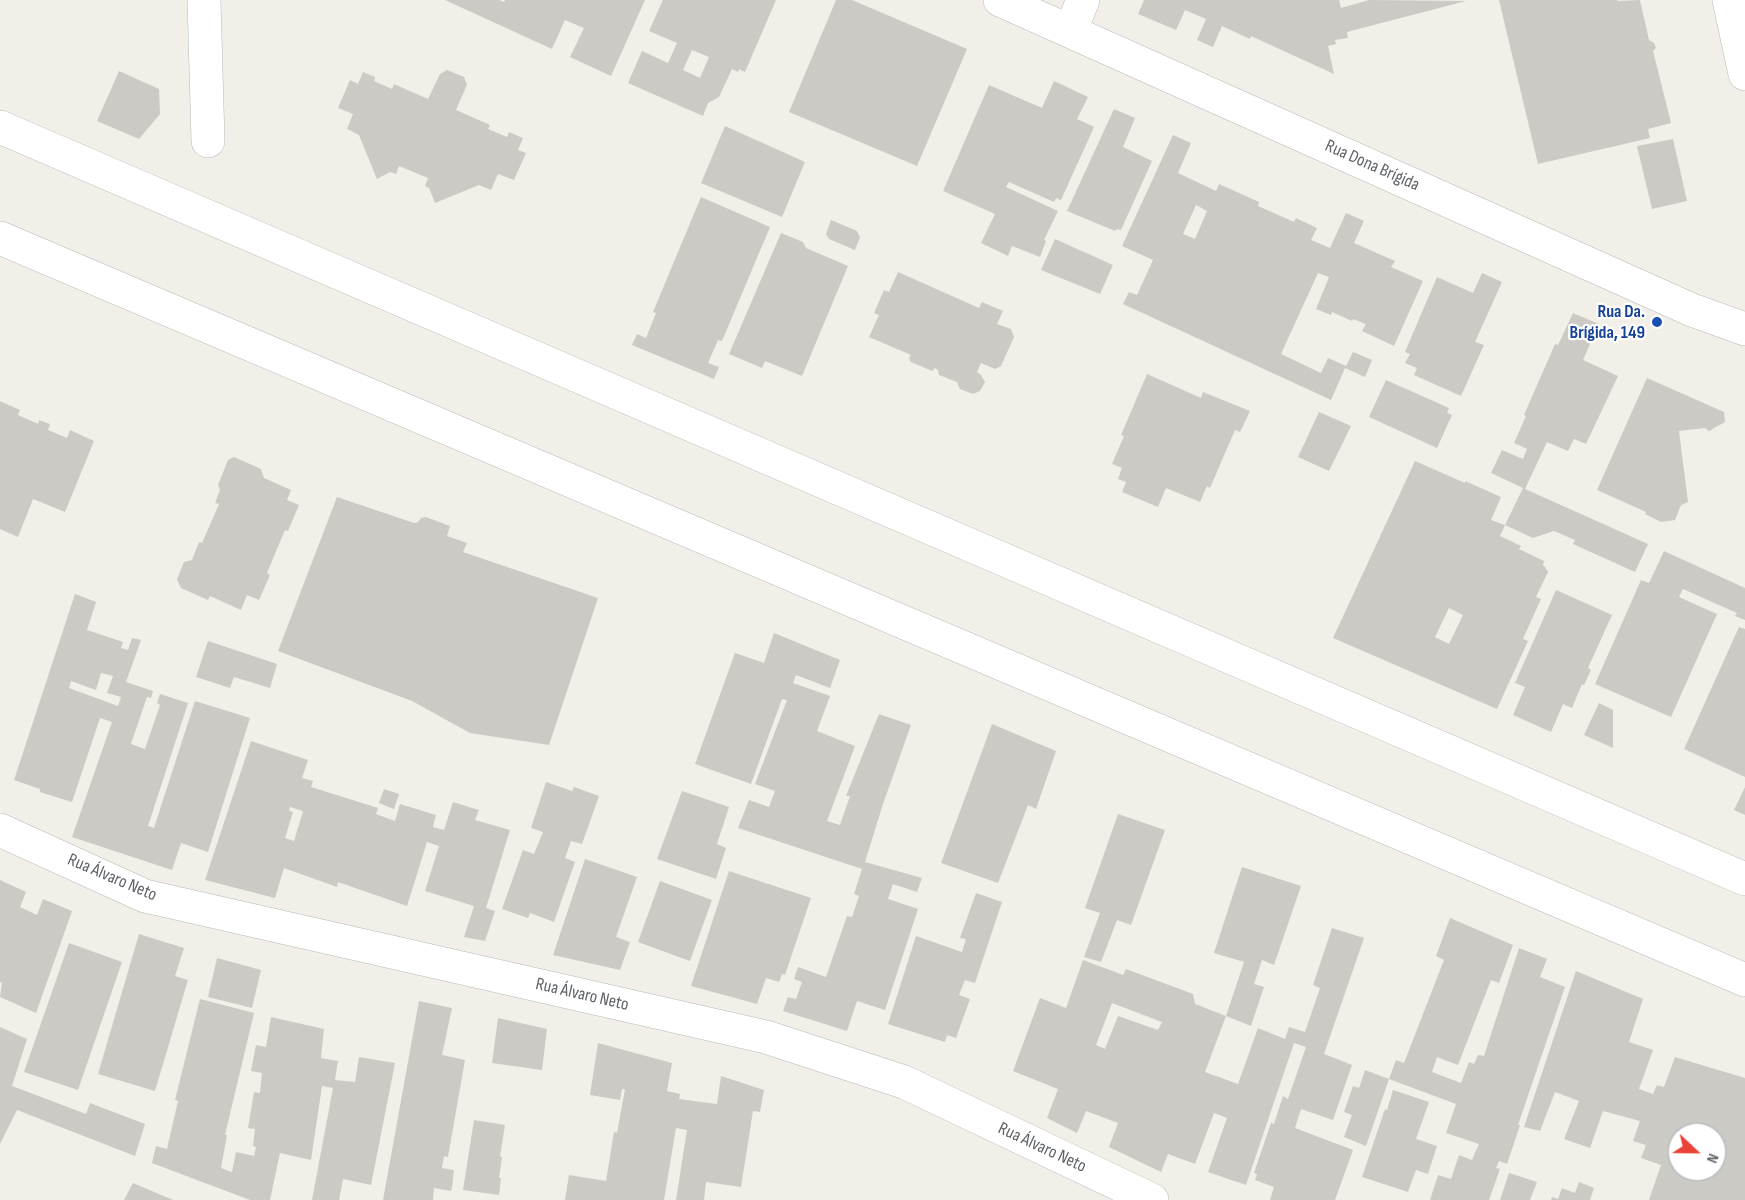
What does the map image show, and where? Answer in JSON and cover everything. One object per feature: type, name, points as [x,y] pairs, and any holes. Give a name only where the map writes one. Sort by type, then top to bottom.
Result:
[{"type":"street","points":[[204,0],[208,141]]},
{"type":"street","name":"Rua Dona Brígida","points":[[1000,0],[1692,310],[1745,329]]},
{"type":"street","points":[[1070,30],[1083,0]]},
{"type":"street","points":[[1729,0],[1745,74]]},
{"type":"street","points":[[0,127],[1745,879]]},
{"type":"street","points":[[0,238],[1745,980]]},
{"type":"street","name":"Rua Álvaro Neto","points":[[0,830],[146,896],[766,1037],[904,1082],[1152,1200]]},
{"type":"building","points":[[445,0],[499,0],[504,2],[505,0],[645,0],[611,76],[570,57],[584,28],[565,20],[552,49]]},
{"type":"building","points":[[663,0],[776,0],[745,72],[732,69],[719,97],[708,103],[703,116],[628,83],[642,51],[668,63],[677,43],[649,31]],"holes":[[[692,50],[709,57],[700,78],[683,70]]]},
{"type":"building","points":[[836,0],[852,0],[967,49],[917,166],[789,112]]},
{"type":"building","points":[[1144,0],[1339,0],[1341,8],[1369,0],[1466,1],[1347,32],[1348,38],[1335,40],[1336,44],[1328,46],[1334,74],[1251,36],[1250,39],[1222,26],[1213,47],[1197,40],[1206,19],[1185,10],[1176,30],[1138,14]]},
{"type":"building","points":[[1499,0],[1640,0],[1649,40],[1656,48],[1653,51],[1671,123],[1648,129],[1650,138],[1538,164]]},
{"type":"building","points":[[447,70],[464,77],[467,85],[456,110],[490,125],[488,129],[507,137],[509,132],[523,138],[518,150],[526,153],[514,180],[498,174],[491,190],[479,185],[435,203],[429,188],[425,186],[428,178],[399,166],[396,174],[390,172],[377,179],[359,135],[347,129],[353,114],[338,108],[350,80],[358,84],[363,72],[375,77],[374,81],[392,89],[394,84],[428,99],[440,74]]},
{"type":"building","points":[[119,71],[159,89],[160,114],[139,139],[97,121]]},
{"type":"building","points":[[1054,81],[1088,97],[1077,119],[1094,127],[1061,200],[1056,198],[1054,202],[1009,182],[1006,187],[1058,211],[1044,240],[1046,241],[1040,257],[1012,246],[1008,256],[981,243],[995,214],[943,191],[989,85],[1042,108]]},
{"type":"building","points":[[1114,109],[1135,118],[1123,147],[1152,161],[1121,230],[1115,231],[1067,211]]},
{"type":"building","points":[[725,126],[805,162],[782,217],[701,183]]},
{"type":"building","points":[[1173,135],[1191,143],[1178,173],[1216,191],[1219,184],[1259,202],[1258,206],[1294,222],[1296,218],[1317,228],[1311,240],[1330,248],[1346,213],[1364,221],[1354,243],[1395,261],[1391,267],[1423,281],[1394,346],[1362,331],[1366,324],[1316,309],[1329,277],[1318,273],[1281,354],[1321,373],[1328,358],[1346,366],[1353,352],[1372,360],[1365,377],[1345,368],[1331,400],[1123,304],[1129,292],[1137,295],[1153,260],[1122,246]],"holes":[[[1196,205],[1207,211],[1195,239],[1183,234]]]},
{"type":"building","points":[[1673,139],[1687,201],[1652,209],[1637,146]]},
{"type":"building","points":[[701,197],[770,227],[722,341],[718,340],[708,363],[719,367],[714,379],[632,345],[637,334],[646,338],[656,313],[653,312]]},
{"type":"building","points":[[831,220],[857,231],[860,237],[855,250],[829,239],[826,234]]},
{"type":"building","points":[[781,233],[803,242],[806,248],[848,266],[802,376],[765,361],[762,368],[729,354]]},
{"type":"building","points":[[1055,239],[1113,265],[1100,294],[1041,270]]},
{"type":"building","points":[[898,272],[979,308],[982,302],[1003,311],[997,324],[1011,329],[1014,337],[1001,366],[995,369],[981,363],[977,372],[985,382],[980,391],[973,394],[960,389],[957,382],[939,375],[935,368],[932,371],[911,362],[909,358],[911,355],[869,337],[879,315],[874,313],[884,290],[889,292]]},
{"type":"building","points":[[1482,273],[1502,282],[1475,342],[1484,345],[1461,396],[1414,375],[1417,368],[1405,363],[1410,354],[1405,352],[1437,277],[1473,293]]},
{"type":"building","points":[[1573,313],[1599,324],[1583,360],[1618,376],[1586,444],[1574,439],[1568,451],[1547,442],[1525,489],[1648,544],[1635,572],[1573,544],[1575,540],[1554,531],[1533,538],[1505,525],[1523,488],[1491,473],[1502,450],[1523,459],[1527,449],[1514,443],[1555,344],[1558,345]]},
{"type":"building","points":[[1147,374],[1201,398],[1203,392],[1250,411],[1240,432],[1235,430],[1210,488],[1207,486],[1200,502],[1166,488],[1158,507],[1122,492],[1126,482],[1118,479],[1122,468],[1112,464],[1124,436],[1121,435]]},
{"type":"building","points":[[1647,378],[1724,412],[1725,422],[1709,431],[1705,428],[1679,431],[1688,502],[1681,505],[1675,520],[1661,522],[1645,514],[1646,512],[1597,490]]},
{"type":"building","points":[[1386,380],[1449,408],[1447,413],[1452,415],[1437,448],[1369,417]]},
{"type":"building","points":[[0,401],[20,410],[18,415],[38,424],[39,420],[50,424],[48,430],[67,438],[70,430],[94,441],[65,512],[33,499],[18,537],[0,529]]},
{"type":"building","points":[[1319,412],[1351,426],[1329,471],[1298,457]]},
{"type":"building","points":[[234,457],[261,469],[264,478],[291,490],[287,500],[299,505],[288,531],[285,530],[267,573],[270,575],[259,600],[247,595],[241,610],[210,596],[208,600],[181,588],[177,579],[184,562],[192,560],[199,542],[202,543],[219,504],[215,503],[220,490],[218,485],[228,460]]},
{"type":"building","points":[[1415,461],[1501,497],[1491,520],[1505,525],[1500,536],[1521,546],[1519,549],[1544,561],[1543,565],[1548,572],[1536,597],[1541,599],[1523,639],[1528,641],[1497,709],[1333,638]],"holes":[[[1449,608],[1463,615],[1449,644],[1435,637]]]},
{"type":"building","points":[[337,497],[414,523],[426,517],[450,526],[447,536],[467,543],[463,552],[598,598],[549,745],[470,733],[412,701],[278,651]]},
{"type":"building","points":[[1664,551],[1745,588],[1745,620],[1735,616],[1737,613],[1683,589],[1679,597],[1717,614],[1671,717],[1595,684],[1641,580],[1649,583]]},
{"type":"building","points":[[1556,590],[1612,615],[1588,668],[1591,670],[1584,685],[1582,684],[1572,708],[1563,704],[1551,732],[1513,715],[1525,687],[1515,683]]},
{"type":"building","points":[[75,594],[96,602],[87,630],[123,642],[121,648],[128,650],[132,638],[141,640],[126,682],[153,691],[151,698],[147,697],[131,744],[145,749],[160,705],[157,703],[160,694],[188,703],[148,826],[154,828],[195,701],[250,718],[208,852],[181,843],[172,870],[72,837],[112,722],[100,718],[72,802],[40,792],[40,789],[14,780]],"holes":[[[101,673],[113,676],[107,693],[121,697],[118,706],[69,688],[71,681],[96,690]]]},
{"type":"building","points":[[1739,627],[1745,629],[1745,777],[1684,749]]},
{"type":"building","points":[[774,633],[840,660],[830,688],[796,675],[793,683],[830,696],[817,731],[855,746],[827,821],[840,825],[850,796],[846,796],[879,714],[911,725],[865,862],[922,878],[917,892],[893,884],[888,899],[918,909],[885,1010],[857,1001],[847,1031],[783,1011],[788,997],[796,999],[802,982],[794,979],[798,967],[826,977],[847,916],[852,917],[859,896],[854,894],[862,869],[738,828],[749,800],[769,807],[775,791],[755,784],[787,700],[782,699],[751,784],[695,764],[735,653],[764,663]]},
{"type":"building","points":[[208,641],[277,664],[270,688],[234,677],[230,688],[196,677]]},
{"type":"building","points":[[1599,703],[1613,710],[1613,748],[1584,735]]},
{"type":"building","points":[[992,724],[1056,751],[1036,809],[1028,805],[998,883],[941,863]]},
{"type":"building","points":[[251,741],[308,760],[302,778],[313,781],[311,787],[378,808],[376,814],[395,821],[400,804],[436,815],[433,827],[444,830],[453,802],[479,810],[475,820],[510,830],[486,908],[495,911],[485,941],[464,937],[474,906],[425,891],[439,846],[427,842],[407,906],[338,882],[337,887],[284,868],[275,898],[205,880]],"holes":[[[290,807],[303,811],[294,841],[285,838],[293,812],[289,811]]]},
{"type":"building","points":[[546,782],[572,791],[574,787],[599,796],[582,844],[571,841],[565,858],[575,862],[554,922],[530,913],[528,918],[502,909],[523,850],[534,854],[543,832],[531,828]]},
{"type":"building","points":[[1745,787],[1745,815],[1734,810]]},
{"type":"building","points":[[384,789],[399,794],[394,809],[379,803]]},
{"type":"building","points":[[682,791],[729,807],[717,844],[726,848],[716,879],[657,859]]},
{"type":"building","points":[[1118,814],[1165,830],[1131,925],[1117,920],[1101,962],[1084,957],[1100,913],[1085,908]]},
{"type":"building","points":[[585,859],[637,877],[616,937],[630,942],[620,970],[553,955]]},
{"type":"building","points":[[1242,867],[1301,886],[1274,965],[1262,960],[1254,984],[1264,987],[1251,1026],[1226,1016],[1244,962],[1214,953]]},
{"type":"building","points":[[729,871],[811,898],[785,975],[782,974],[779,982],[766,978],[757,1004],[691,986]]},
{"type":"building","points":[[0,880],[26,892],[20,907],[37,915],[43,899],[72,911],[36,1013],[0,997],[2,983],[0,982]]},
{"type":"building","points":[[660,881],[712,900],[690,961],[638,942]]},
{"type":"building","points":[[976,893],[1002,902],[975,983],[965,980],[959,995],[970,999],[956,1038],[947,1035],[945,1042],[888,1024],[916,936],[962,952],[966,939],[960,938]]},
{"type":"building","points":[[1450,918],[1513,945],[1499,983],[1491,980],[1458,1065],[1437,1057],[1432,1072],[1461,1083],[1469,1062],[1474,1064],[1478,1055],[1484,1056],[1519,948],[1547,959],[1540,977],[1565,987],[1507,1164],[1499,1161],[1496,1168],[1500,1169],[1489,1200],[1430,1200],[1438,1175],[1451,1179],[1459,1155],[1472,1160],[1479,1144],[1446,1133],[1456,1104],[1389,1079],[1396,1060],[1404,1063],[1444,960],[1436,956]]},
{"type":"building","points":[[1332,928],[1364,938],[1324,1054],[1352,1065],[1333,1120],[1301,1109],[1295,1128],[1353,1150],[1335,1200],[1270,1200],[1274,1187],[1255,1180],[1257,1174],[1254,1173],[1271,1123],[1274,1124],[1283,1096],[1288,1099],[1306,1047],[1294,1043],[1246,1185],[1208,1172],[1227,1118],[1214,1113],[1195,1164],[1168,1154],[1161,1172],[1109,1147],[1118,1123],[1086,1111],[1077,1133],[1047,1118],[1058,1089],[1013,1071],[1040,998],[1066,1008],[1083,960],[1123,975],[1126,969],[1193,994],[1195,1004],[1226,1016],[1205,1072],[1238,1084],[1258,1028],[1285,1039],[1289,1027],[1305,1032],[1320,988],[1313,985]],"holes":[[[1112,1003],[1162,1022],[1158,1030],[1118,1016],[1105,1049],[1096,1045]]]},
{"type":"building","points":[[139,934],[184,948],[175,976],[188,980],[155,1091],[98,1074]]},
{"type":"building","points":[[69,943],[122,962],[78,1090],[24,1072]]},
{"type":"building","points":[[217,958],[261,970],[252,1008],[208,997]]},
{"type":"building","points":[[1576,971],[1643,999],[1629,1042],[1653,1050],[1639,1089],[1653,1094],[1657,1085],[1664,1087],[1675,1057],[1745,1078],[1745,1200],[1649,1200],[1661,1165],[1641,1158],[1646,1145],[1633,1141],[1640,1121],[1603,1111],[1590,1148],[1564,1139],[1579,1101],[1555,1092],[1540,1131],[1524,1127]]},
{"type":"building","points":[[200,999],[254,1013],[225,1135],[227,1135],[221,1168],[232,1172],[236,1152],[254,1156],[255,1129],[248,1128],[254,1092],[260,1093],[262,1073],[251,1071],[256,1045],[266,1047],[271,1017],[324,1029],[321,1058],[338,1061],[335,1080],[355,1082],[359,1057],[395,1063],[371,1185],[343,1179],[339,1200],[312,1200],[333,1088],[322,1086],[311,1160],[280,1153],[270,1200],[250,1200],[152,1163],[156,1146],[167,1149],[178,1101],[175,1100]]},
{"type":"building","points":[[419,1001],[452,1008],[442,1055],[465,1060],[448,1157],[444,1156],[442,1168],[454,1170],[452,1187],[451,1191],[434,1188],[433,1200],[383,1200]]},
{"type":"building","points":[[498,1018],[547,1029],[542,1070],[492,1063]]},
{"type":"building","points":[[0,1027],[27,1039],[12,1086],[86,1114],[90,1103],[145,1124],[135,1156],[17,1110],[0,1144]]},
{"type":"building","points":[[598,1043],[672,1063],[667,1091],[680,1094],[679,1099],[717,1104],[721,1076],[764,1090],[760,1112],[753,1111],[741,1187],[706,1182],[704,1200],[676,1200],[687,1130],[676,1128],[664,1200],[565,1200],[569,1175],[606,1181],[614,1132],[617,1133],[625,1089],[622,1089],[620,1100],[590,1095]]},
{"type":"building","points":[[1365,1070],[1389,1079],[1366,1146],[1344,1137],[1352,1115],[1344,1112],[1353,1086],[1359,1088]]},
{"type":"building","points":[[1393,1090],[1429,1102],[1416,1139],[1437,1146],[1428,1174],[1416,1170],[1408,1192],[1362,1177]]},
{"type":"building","points":[[474,1120],[505,1125],[500,1157],[502,1157],[499,1195],[463,1190]]},
{"type":"building","points":[[1509,1173],[1537,1182],[1530,1200],[1500,1200]]},
{"type":"building","points":[[1579,1182],[1594,1188],[1590,1200],[1551,1200],[1552,1197],[1558,1199],[1562,1188],[1575,1193]]},
{"type":"building","points":[[133,1183],[173,1200],[124,1200]]},
{"type":"place","name":"Rua Da. Brígida, 149","points":[[1657,322]]}]
